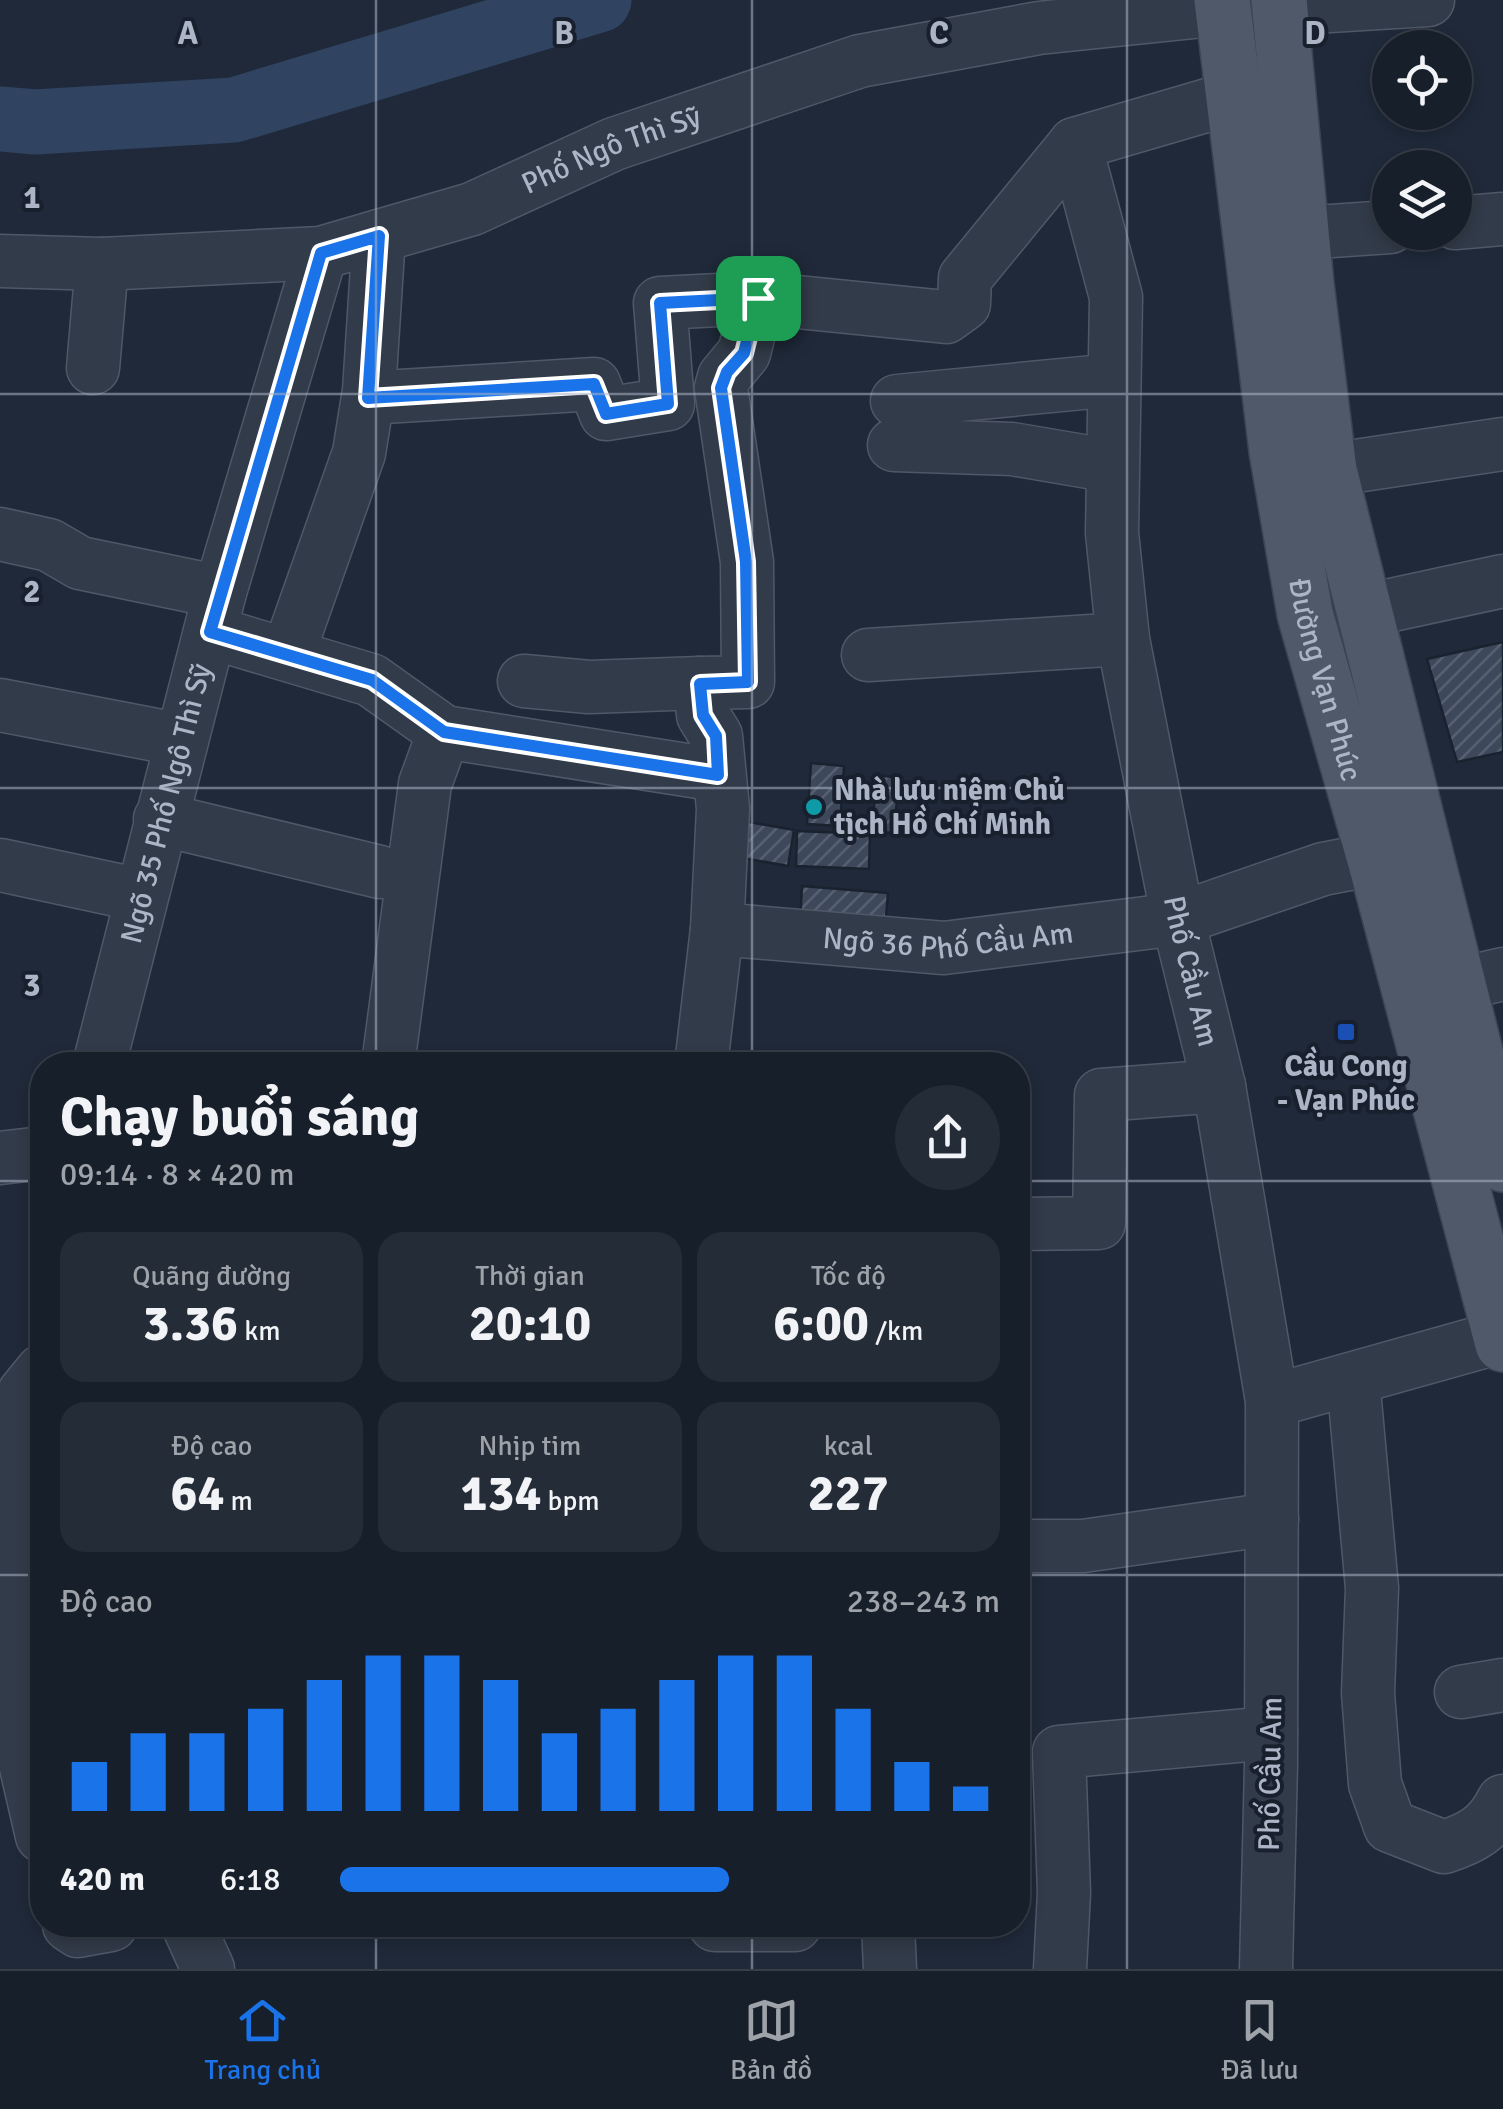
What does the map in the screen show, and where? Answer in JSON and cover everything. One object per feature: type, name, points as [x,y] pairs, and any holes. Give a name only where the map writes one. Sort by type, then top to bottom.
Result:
[{"type":"main road","name":"Đường Vạn Phúc","points":[[1222,4],[1232,98],[1290,347],[1330,470],[1366,620],[1480,979],[1503,1164]]},
{"type":"main road","name":"Đường Vạn Phúc","points":[[1279,5],[1302,234],[1277,451],[1349,864],[1502,1340]]},
{"type":"street","points":[[1279,5],[1428,0]]},
{"type":"street","name":"Phố Ngô Thì Sỹ","points":[[0,262],[102,264],[321,253],[472,209],[614,144],[860,61],[1038,28],[1222,4]]},
{"type":"street","points":[[368,398],[594,384],[606,414],[668,404],[660,303],[758,298],[946,317],[964,304],[966,278],[1076,144],[1232,98]]},
{"type":"street","name":"Phố Cầu Am","points":[[1076,144],[1116,297],[1112,533],[1123,639],[1187,916],[1272,1402],[1266,1969]]},
{"type":"street","points":[[1472,222],[1503,220]]},
{"type":"street","points":[[1302,234],[1372,228]]},
{"type":"street","points":[[288,654],[359,452],[368,398],[379,236]]},
{"type":"street","name":"Ngõ 35 Phố Ngô Thì Sỹ","points":[[101,1052],[215,612],[321,253]]},
{"type":"street","points":[[92,368],[102,264]]},
{"type":"street","points":[[524,681],[589,686],[748,682],[746,562],[721,388],[727,372],[744,353],[758,298]]},
{"type":"street","points":[[1112,466],[896,423],[1114,380]]},
{"type":"street","points":[[1330,470],[1503,444]]},
{"type":"street","points":[[0,534],[49,545],[80,563],[215,612],[288,654],[372,680],[444,732],[718,775]]},
{"type":"street","points":[[1366,620],[1503,581]]},
{"type":"street","points":[[1366,620],[1503,602]]},
{"type":"street","points":[[868,655],[1123,639]]},
{"type":"street","points":[[700,684],[703,715],[716,736],[722,809],[717,929],[703,1052]]},
{"type":"street","points":[[0,705],[182,740]]},
{"type":"street","points":[[390,1052],[425,784],[444,732]]},
{"type":"street","points":[[160,819],[380,872]]},
{"type":"street","name":"Ngõ 36 Phố Cầu Am","points":[[717,929],[944,948],[1187,916],[1349,864]]},
{"type":"street","points":[[0,865],[140,895]]},
{"type":"street","points":[[1030,1224],[1099,1222],[1102,1095],[1218,1086]]},
{"type":"street","points":[[0,1158],[30,1154]]},
{"type":"street","points":[[1272,1402],[1502,1340]]},
{"type":"street","points":[[0,1381],[30,1374]]},
{"type":"street","points":[[1353,1378],[1372,1588],[1368,1693],[1375,1784],[1390,1826],[1444,1847],[1473,1838],[1494,1819],[1503,1801]]},
{"type":"street","points":[[30,1386],[24,1393],[15,1465],[26,1554],[8,1689],[13,1773],[30,1810]]},
{"type":"street","points":[[1030,1546],[1082,1546],[1272,1519]]},
{"type":"street","points":[[1060,1969],[1064,1893],[1059,1752],[1271,1734]]},
{"type":"street","points":[[193,1937],[208,1969]]},
{"type":"street","points":[[714,1969],[715,1937]]},
{"type":"street","points":[[889,1937],[890,1969]]},
{"type":"building","points":[[1503,642],[1503,752],[1457,762],[1427,659]]},
{"type":"building","points":[[811,763],[844,766],[840,826],[807,824]]},
{"type":"building","points":[[878,775],[900,778],[893,833],[871,831]]},
{"type":"building","points":[[738,820],[794,830],[788,866],[732,856]]},
{"type":"building","points":[[797,831],[870,834],[869,869],[796,866]]},
{"type":"building","points":[[802,886],[888,893],[885,929],[800,922]]},
{"type":"waterway","points":[[0,119],[35,122],[234,110],[599,0]]},
{"type":"place","name":"Nhà lưu niệm Chủ tịch Hồ Chí Minh","points":[[814,807]]},
{"type":"place","name":"Cầu Cong - Vạn Phúc","points":[[1346,1032]]},
{"type":"route","points":[[379,236],[368,398],[594,384],[606,414],[668,404],[660,303],[758,298],[744,353],[727,372],[721,388],[746,562],[748,682],[700,684],[703,715],[716,736],[718,775],[444,732],[372,680],[210,632],[321,253],[379,236]]}]
